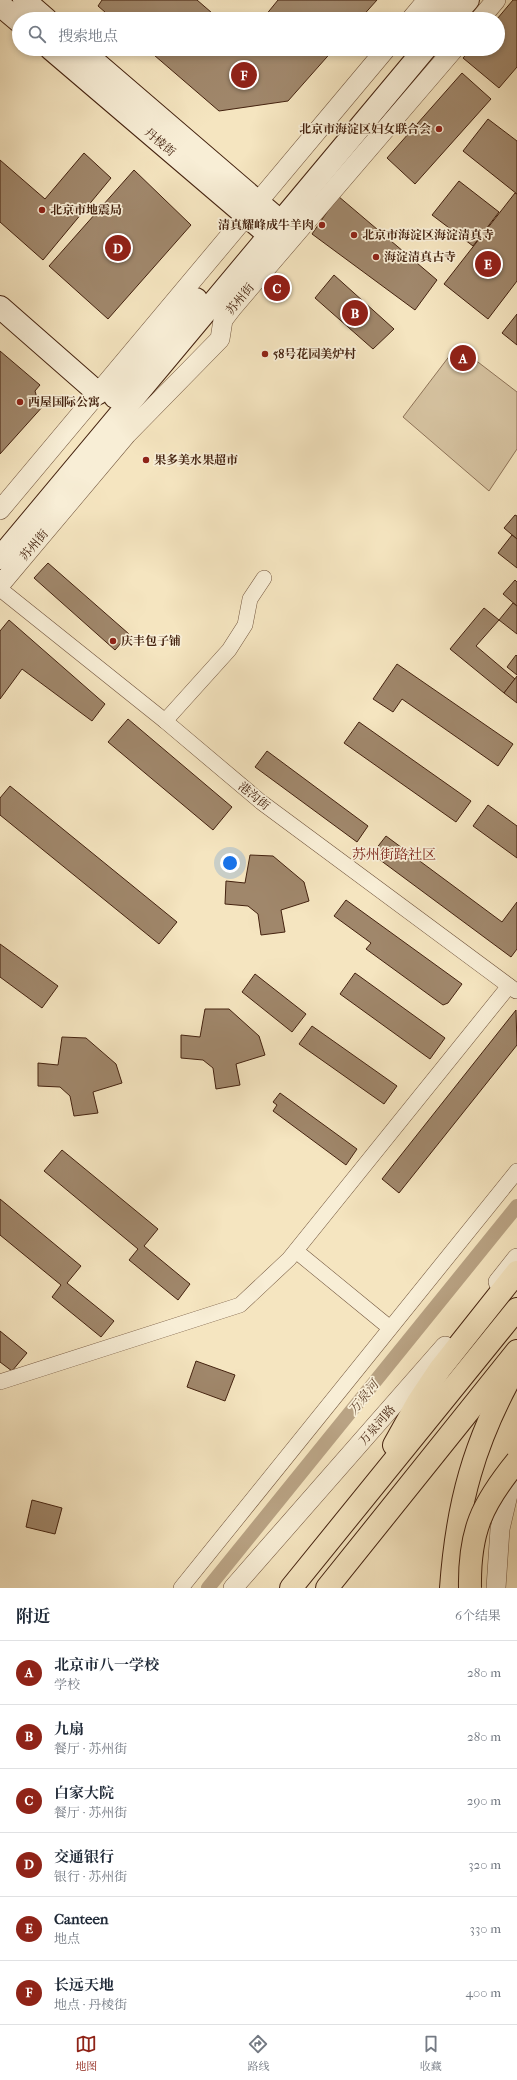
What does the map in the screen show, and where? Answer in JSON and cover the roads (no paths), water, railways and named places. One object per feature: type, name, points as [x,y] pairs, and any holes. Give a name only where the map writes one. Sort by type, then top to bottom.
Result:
[{"type":"highway","points":[[360,1504],[418,1402],[457,1347],[517,1272]]},
{"type":"highway","points":[[291,1588],[517,1309]]},
{"type":"highway","points":[[327,1588],[517,1351]]},
{"type":"highway","points":[[451,1588],[458,1524],[468,1481],[482,1436],[517,1366]]},
{"type":"highway","points":[[470,1588],[470,1569],[474,1537],[482,1511],[496,1486],[517,1461]]},
{"type":"highway","points":[[275,1588],[337,1532]]},
{"type":"main road","points":[[24,0],[38,12]]},
{"type":"main road","points":[[438,12],[448,0]]},
{"type":"main road","points":[[457,12],[468,0]]},
{"type":"main road","points":[[0,5],[12,16]]},
{"type":"main road","name":"丹棱街","points":[[60,56],[263,219]]},
{"type":"main road","name":"丹棱街","points":[[88,56],[263,219]]},
{"type":"main road","name":"苏州街","points":[[0,536],[144,360],[401,56]]},
{"type":"main road","name":"苏州街","points":[[0,558],[263,219],[418,56]]},
{"type":"main road","points":[[0,307],[98,393]]},
{"type":"street","points":[[417,12],[427,0]]},
{"type":"street","points":[[486,12],[496,0]]},
{"type":"street","name":"苏州街","points":[[0,510],[98,393],[263,219],[381,56]]},
{"type":"street","name":"苏州街","points":[[0,585],[127,434],[220,339],[223,320],[233,307],[448,56]]},
{"type":"street","points":[[165,721],[229,650],[245,625],[250,599],[264,578]]},
{"type":"street","name":"港沟街","points":[[0,589],[165,721],[260,802],[513,989]]},
{"type":"street","points":[[0,1382],[240,1305],[296,1251],[513,989]]},
{"type":"street","points":[[181,1588],[517,1171]]},
{"type":"street","points":[[296,1251],[390,1328]]},
{"type":"street","name":"万泉河路","points":[[233,1588],[421,1375],[517,1258]]},
{"type":"street","points":[[496,1588],[500,1529],[517,1456]]},
{"type":"waterway","name":"万泉河","points":[[208,1588],[517,1206]]},
{"type":"place","name":"长远天地","points":[[244,75]]},
{"type":"place","name":"北京市海淀区妇女联合会","points":[[439,129]]},
{"type":"place","name":"北京市地震局","points":[[42,210]]},
{"type":"place","name":"清真耀峰成牛羊肉","points":[[322,225]]},
{"type":"place","name":"北京市海淀区海淀清真寺","points":[[354,235]]},
{"type":"place","name":"交通银行","points":[[118,248]]},
{"type":"place","name":"海淀清真古寺","points":[[376,257]]},
{"type":"place","name":"Canteen","points":[[488,264]]},
{"type":"place","name":"白家大院","points":[[277,288]]},
{"type":"place","name":"九扇","points":[[355,313]]},
{"type":"place","name":"58号花园美炉村","points":[[265,354]]},
{"type":"place","name":"北京市八一学校","points":[[463,358]]},
{"type":"place","name":"西屋国际公寓","points":[[20,402]]},
{"type":"place","name":"果多美水果超市","points":[[146,460]]},
{"type":"place","name":"庆丰包子铺","points":[[113,641]]},
{"type":"district","name":"苏州街路社区","points":[[394,854]]}]
